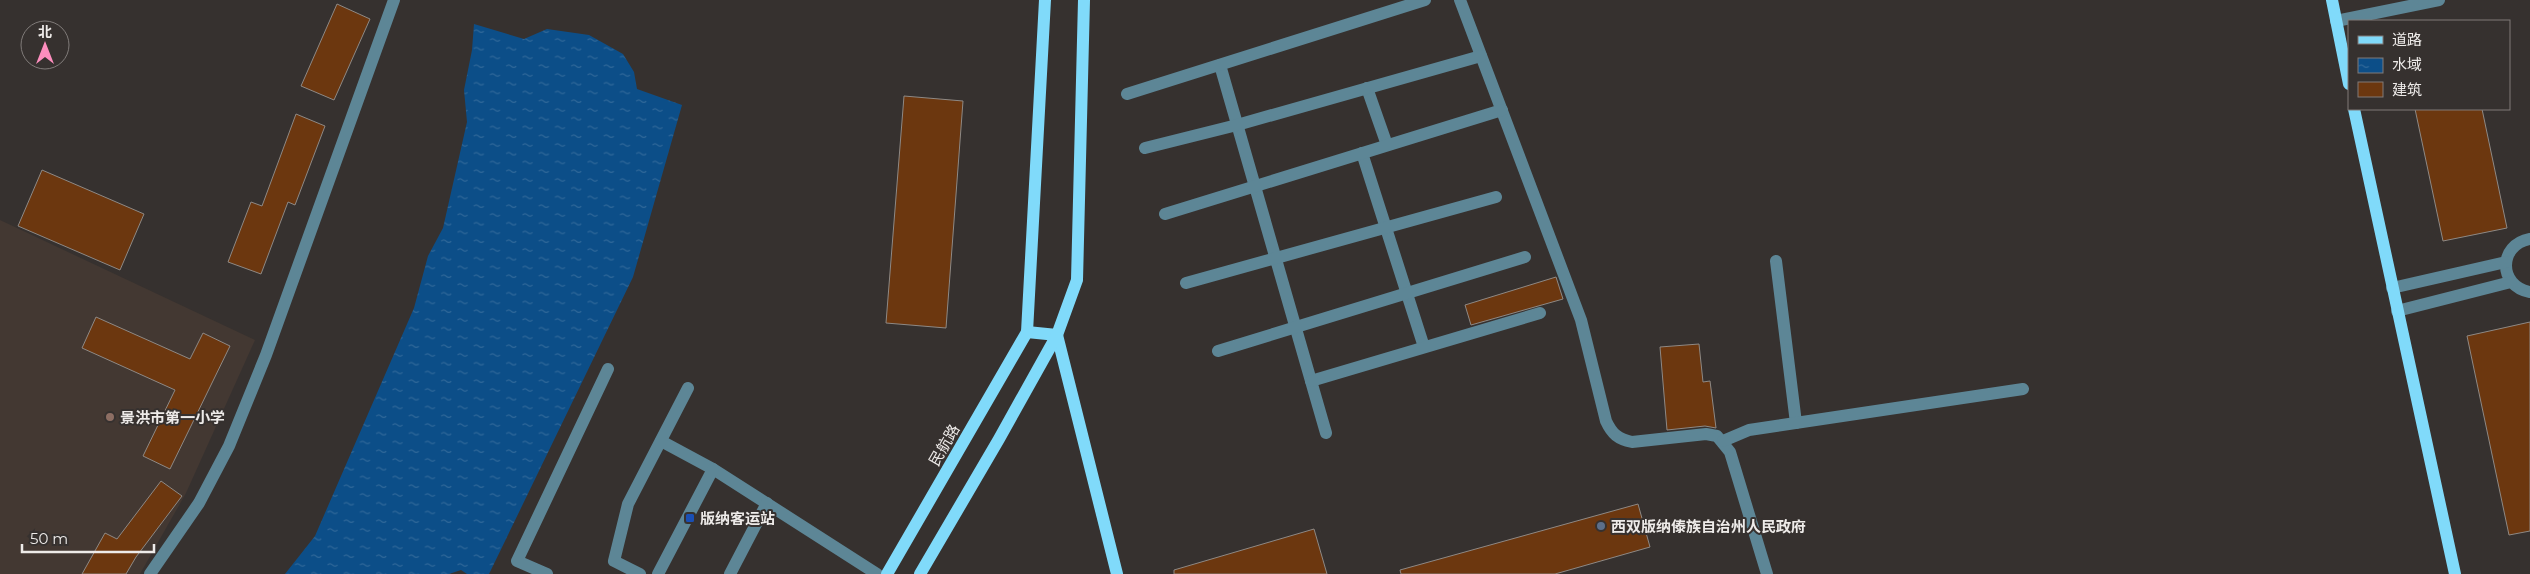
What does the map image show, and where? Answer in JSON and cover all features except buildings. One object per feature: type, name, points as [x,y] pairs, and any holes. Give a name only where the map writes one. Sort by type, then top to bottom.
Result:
[{"type":"main road","points":[[1046,0],[1027,332],[1057,335]]},
{"type":"main road","points":[[920,574],[1000,439],[1057,335],[1077,280],[1084,0]]},
{"type":"main road","points":[[2332,0],[2348,79]]},
{"type":"main road","points":[[2354,110],[2455,574]]},
{"type":"main road","name":"民航路","points":[[888,574],[1027,332]]},
{"type":"main road","points":[[1057,335],[1116,574]]},
{"type":"street","points":[[150,574],[199,502],[229,446],[266,355],[394,0]]},
{"type":"street","points":[[1127,94],[1425,0]]},
{"type":"street","points":[[1460,0],[1581,320],[1606,421],[1611,431],[1620,440],[1632,442],[1706,434],[1717,436],[1723,441],[1730,452],[1767,574]]},
{"type":"street","points":[[2336,21],[2439,0]]},
{"type":"street","points":[[1145,148],[1237,125],[1481,56]]},
{"type":"street","points":[[1220,65],[1326,433]]},
{"type":"street","points":[[1367,88],[1387,145]]},
{"type":"street","points":[[1165,214],[1502,110]]},
{"type":"street","points":[[1362,153],[1424,348]]},
{"type":"street","points":[[1186,283],[1496,197]]},
{"type":"street","points":[[2530,239],[2521,240],[2513,246],[2506,262],[2506,272],[2511,282],[2518,288],[2530,292]]},
{"type":"street","points":[[1218,351],[1525,257]]},
{"type":"street","points":[[1776,261],[1796,423]]},
{"type":"street","points":[[2392,288],[2506,262]]},
{"type":"street","points":[[2397,310],[2511,282]]},
{"type":"street","points":[[1311,381],[1540,314]]},
{"type":"street","points":[[547,574],[517,561],[608,369]]},
{"type":"street","points":[[640,574],[614,561],[628,504],[688,388]]},
{"type":"street","points":[[1723,441],[1749,430],[2023,388]]},
{"type":"street","points":[[660,441],[713,469],[877,574]]},
{"type":"street","points":[[658,574],[713,469]]},
{"type":"street","points":[[730,574],[767,503]]},
{"type":"shaded area","name":"景洪市第一小学","points":[[0,220],[255,340],[186,493],[140,574],[0,574]]},
{"type":"water","points":[[474,24],[524,39],[547,29],[589,35],[623,54],[634,72],[637,89],[682,105],[633,277],[489,574],[467,574],[461,570],[449,574],[285,574],[315,536],[414,308],[428,256],[443,228],[467,122],[464,90],[472,50]]},
{"type":"place","name":"景洪市第一小学","points":[[110,417]]},
{"type":"place","name":"版纳客运站","points":[[690,518]]},
{"type":"place","name":"西双版纳傣族自治州人民政府","points":[[1601,526]]}]
